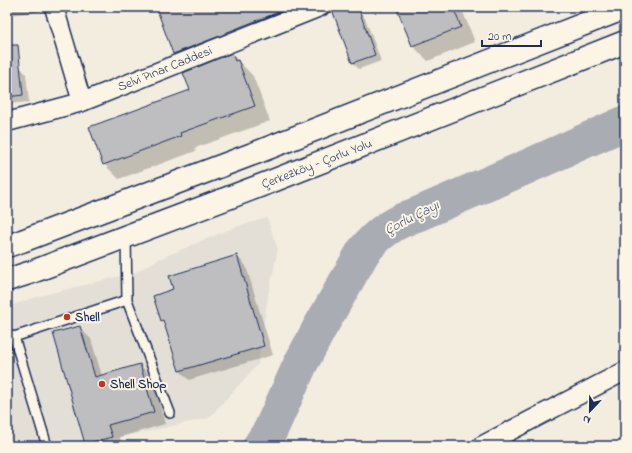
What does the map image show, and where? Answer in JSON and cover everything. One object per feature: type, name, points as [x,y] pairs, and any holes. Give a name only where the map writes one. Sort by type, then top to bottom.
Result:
[{"type":"main road","points":[[7,246],[243,158],[625,8]]},
{"type":"main road","name":"Çerkezköy - Çorlu Yolu","points":[[7,280],[32,272],[270,182],[625,42]]},
{"type":"street","points":[[54,7],[82,102]]},
{"type":"street","name":"Selvi Pınar Caddesi","points":[[7,122],[82,102],[320,7]]},
{"type":"street","points":[[481,446],[625,371]]},
{"type":"lane","points":[[126,236],[127,300],[170,412]]},
{"type":"lane","points":[[47,446],[10,335],[127,300]]},
{"type":"shaded area","points":[[267,218],[278,250],[268,296],[258,364],[209,418],[80,446],[7,446],[7,307],[36,297],[136,272],[159,259],[235,227]]},
{"type":"building","points":[[156,7],[289,7],[289,8],[173,54]]},
{"type":"building","points":[[331,7],[358,7],[375,55],[352,63]]},
{"type":"building","points":[[396,7],[453,7],[461,27],[412,46]]},
{"type":"building","points":[[7,45],[18,45],[23,95],[7,97]]},
{"type":"building","points":[[232,53],[235,61],[238,60],[255,106],[180,133],[181,136],[103,165],[89,127],[190,90],[183,73]]},
{"type":"building","points":[[237,255],[264,346],[179,371],[163,320],[161,321],[153,296],[173,289],[169,276]]},
{"type":"building","points":[[80,326],[95,377],[140,364],[154,412],[108,425],[112,437],[85,444],[53,333]]},
{"type":"waterway","name":"Çorlu Çayı","points":[[260,446],[270,431],[300,365],[319,329],[363,252],[381,233],[402,220],[625,123]]},
{"type":"place","name":"Shell","points":[[67,317]]},
{"type":"place","name":"Shell Shop","points":[[102,384]]}]
